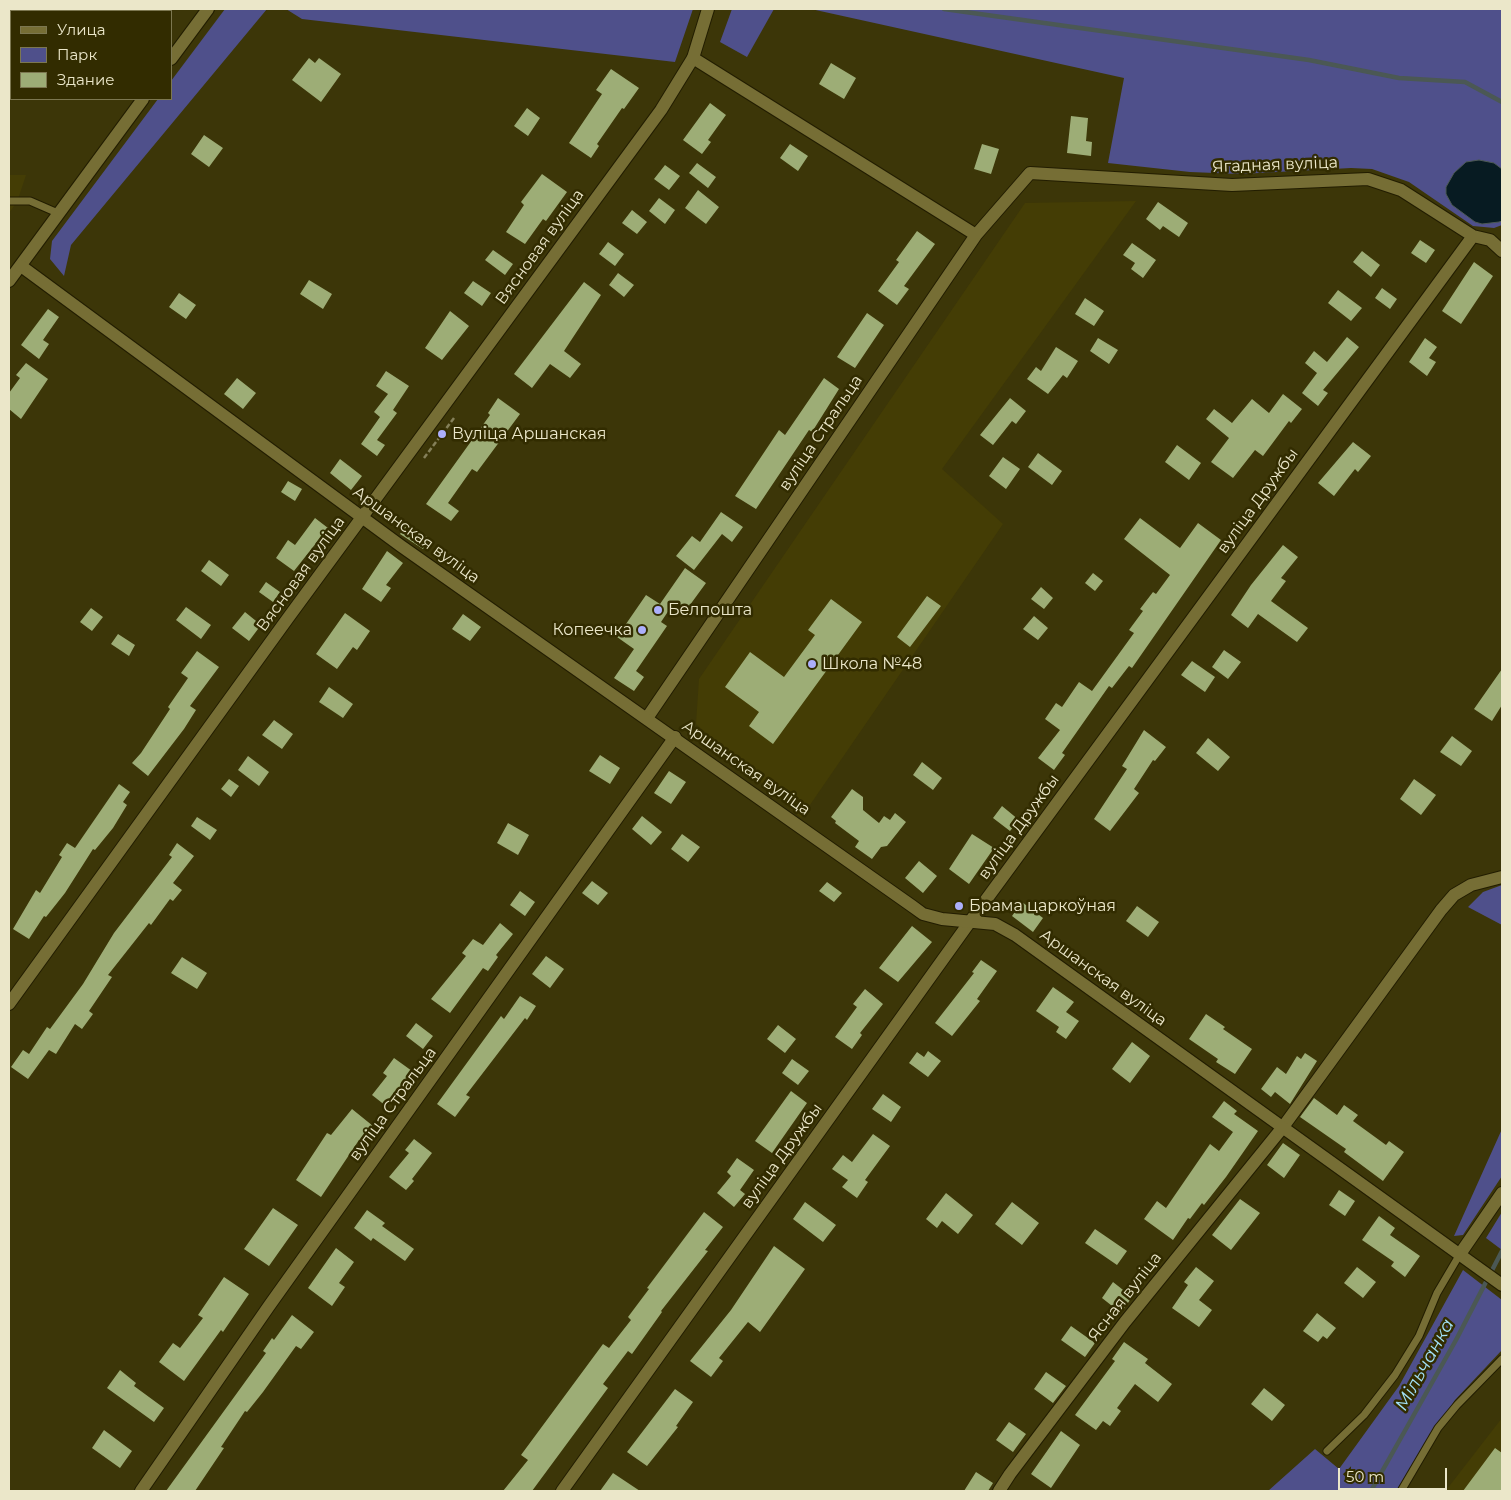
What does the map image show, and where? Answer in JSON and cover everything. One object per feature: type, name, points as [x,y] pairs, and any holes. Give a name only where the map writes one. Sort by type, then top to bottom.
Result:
[{"type":"street","points":[[172,59],[208,9]]},
{"type":"street","name":"Вясновая вуліца","points":[[9,1004],[363,516],[661,110],[693,58],[708,9]]},
{"type":"street","points":[[693,58],[976,235]]},
{"type":"street","points":[[9,281],[142,100]]},
{"type":"street","name":"вуліца Стральца","points":[[647,718],[976,235],[1030,172]]},
{"type":"street","name":"Ягадная вуліца","points":[[1030,172],[1232,185],[1368,179],[1401,190],[1473,236],[1496,238],[1502,251]]},
{"type":"street","name":"вуліца Дружбы","points":[[562,1491],[969,923],[1473,236]]},
{"type":"street","name":"Аршанская вуліца","points":[[21,266],[363,516],[401,546],[675,737],[923,914],[969,923],[995,924],[1015,935],[1502,1285]]},
{"type":"street","name":"вуліца Стральца","points":[[141,1491],[269,1306],[675,737]]},
{"type":"street","name":"Ясная вуліца","points":[[999,1491],[1125,1322],[1282,1127],[1441,910],[1454,895],[1471,885],[1502,877]]},
{"type":"street","points":[[1465,1257],[1502,1193]]},
{"type":"lane","points":[[9,201],[30,201],[60,214]]},
{"type":"lane","points":[[1327,1451],[1364,1415],[1395,1375],[1419,1336],[1437,1293],[1465,1257]]},
{"type":"lane","points":[[1401,1491],[1438,1428],[1457,1405],[1502,1359]]},
{"type":"path","points":[[424,458],[454,418]]},
{"type":"path","points":[[265,621],[290,587]]},
{"type":"shaded area","points":[[9,175],[26,175],[17,202],[9,213]]},
{"type":"shaded area","points":[[1136,201],[942,469],[1003,524],[801,818],[696,724],[699,679],[1025,203]]},
{"type":"shaded area","points":[[1502,1418],[1502,1491],[1445,1491],[1447,1489]]},
{"type":"green space","points":[[225,9],[267,9],[71,245],[64,276],[50,259],[52,241],[157,100],[172,100],[172,80]]},
{"type":"green space","points":[[286,9],[693,9],[675,62],[302,19]]},
{"type":"green space","points":[[732,9],[774,9],[747,57],[720,42]]},
{"type":"green space","points":[[811,9],[1502,9],[1502,225],[1494,228],[1473,226],[1409,182],[1372,169],[1351,168],[1240,174],[1190,172],[1108,163],[1124,78]]},
{"type":"green space","points":[[1502,885],[1502,925],[1468,907],[1483,892]]},
{"type":"green space","points":[[1502,1129],[1502,1176],[1463,1235],[1454,1236]]},
{"type":"green space","points":[[1502,1212],[1502,1250],[1486,1238]]},
{"type":"green space","points":[[1463,1270],[1502,1300],[1502,1350],[1455,1400],[1396,1491],[1268,1491],[1315,1449],[1339,1469],[1399,1386]]},
{"type":"water","points":[[1479,160],[1494,163],[1502,169],[1502,221],[1482,224],[1475,222],[1452,205],[1446,194],[1446,187],[1454,173],[1466,162]]},
{"type":"building","points":[[309,58],[315,63],[319,58],[341,74],[321,102],[292,80]]},
{"type":"building","points":[[831,63],[856,78],[844,99],[819,84]]},
{"type":"building","points":[[611,69],[639,88],[624,109],[622,108],[597,144],[599,146],[591,158],[569,143],[602,94],[596,90]]},
{"type":"building","points":[[710,103],[726,115],[708,140],[711,142],[702,154],[683,140]]},
{"type":"building","points":[[527,108],[540,118],[528,136],[514,126]]},
{"type":"building","points":[[1071,116],[1088,118],[1086,141],[1092,142],[1091,156],[1067,153]]},
{"type":"building","points":[[204,135],[223,148],[209,167],[191,154]]},
{"type":"building","points":[[790,144],[808,156],[798,171],[780,158]]},
{"type":"building","points":[[982,144],[999,149],[991,174],[974,169]]},
{"type":"building","points":[[697,163],[716,177],[708,188],[689,173]]},
{"type":"building","points":[[665,165],[680,176],[669,190],[654,179]]},
{"type":"building","points":[[542,174],[567,192],[546,221],[543,219],[525,244],[506,232],[524,205],[521,202]]},
{"type":"building","points":[[698,190],[719,207],[706,224],[685,208]]},
{"type":"building","points":[[659,198],[675,210],[665,224],[649,211]]},
{"type":"building","points":[[1158,202],[1188,223],[1179,237],[1163,226],[1160,230],[1146,219]]},
{"type":"building","points":[[632,210],[647,222],[637,234],[622,223]]},
{"type":"building","points":[[917,231],[935,244],[904,286],[909,289],[897,305],[878,291],[899,262],[896,260]]},
{"type":"building","points":[[1420,240],[1435,250],[1426,263],[1411,253]]},
{"type":"building","points":[[608,242],[624,254],[615,266],[599,254]]},
{"type":"building","points":[[1132,243],[1156,260],[1143,278],[1131,269],[1135,263],[1123,255]]},
{"type":"building","points":[[493,250],[513,264],[505,275],[485,260]]},
{"type":"building","points":[[1362,251],[1380,265],[1371,277],[1353,262]]},
{"type":"building","points":[[1474,262],[1493,276],[1461,324],[1442,311]]},
{"type":"building","points":[[618,273],[634,285],[624,297],[609,285]]},
{"type":"building","points":[[309,280],[332,294],[323,309],[300,294]]},
{"type":"building","points":[[473,281],[491,293],[482,306],[464,293]]},
{"type":"building","points":[[584,282],[601,295],[564,351],[581,364],[570,378],[550,364],[532,388],[514,374]]},
{"type":"building","points":[[1382,288],[1397,299],[1390,309],[1375,298]]},
{"type":"building","points":[[1338,290],[1362,308],[1351,321],[1328,303]]},
{"type":"building","points":[[179,293],[196,305],[186,319],[169,307]]},
{"type":"building","points":[[1085,298],[1104,311],[1094,326],[1075,314]]},
{"type":"building","points":[[48,309],[59,317],[43,340],[49,344],[39,359],[21,345]]},
{"type":"building","points":[[450,311],[469,326],[442,360],[425,348]]},
{"type":"building","points":[[867,313],[884,325],[855,368],[837,357]]},
{"type":"building","points":[[1347,337],[1359,347],[1323,390],[1328,393],[1318,406],[1302,393],[1317,373],[1305,363],[1314,351],[1327,362]]},
{"type":"building","points":[[1098,338],[1118,350],[1109,364],[1090,351]]},
{"type":"building","points":[[1425,338],[1437,347],[1429,358],[1436,362],[1427,376],[1409,362]]},
{"type":"building","points":[[1056,347],[1078,361],[1067,378],[1063,375],[1048,394],[1027,379],[1036,367],[1041,371]]},
{"type":"building","points":[[26,363],[48,379],[21,419],[9,409],[9,393],[20,378],[16,375]]},
{"type":"building","points":[[386,371],[409,386],[393,410],[397,413],[377,440],[385,445],[377,456],[361,444],[380,417],[374,412],[388,394],[376,386]]},
{"type":"building","points":[[237,378],[256,393],[243,409],[224,394]]},
{"type":"building","points":[[824,378],[839,389],[812,432],[809,430],[756,509],[735,496],[779,430],[785,435]]},
{"type":"building","points":[[1283,394],[1302,409],[1291,423],[1289,421],[1263,456],[1255,450],[1233,478],[1211,462],[1229,438],[1206,419],[1214,409],[1232,423],[1252,399],[1269,413]]},
{"type":"building","points":[[498,398],[520,414],[477,472],[472,469],[448,503],[459,511],[451,521],[426,504],[490,415],[488,413]]},
{"type":"building","points":[[1010,398],[1026,411],[1016,424],[1012,421],[993,445],[980,435]]},
{"type":"building","points":[[1353,442],[1371,456],[1358,472],[1355,469],[1334,496],[1318,483]]},
{"type":"building","points":[[1177,445],[1201,463],[1189,480],[1165,462]]},
{"type":"building","points":[[1038,453],[1062,471],[1052,485],[1028,467]]},
{"type":"building","points":[[1003,457],[1020,469],[1006,489],[989,476]]},
{"type":"building","points":[[340,459],[362,476],[351,490],[330,473]]},
{"type":"building","points":[[288,481],[302,489],[295,501],[281,492]]},
{"type":"building","points":[[721,512],[743,527],[732,542],[722,534],[694,570],[676,556],[692,536],[700,542]]},
{"type":"building","points":[[315,518],[328,528],[294,571],[276,558],[288,540],[295,545]]},
{"type":"building","points":[[1140,518],[1180,548],[1198,523],[1221,540],[1132,668],[1129,666],[1112,688],[1109,686],[1062,753],[1065,755],[1054,770],[1038,758],[1060,730],[1045,719],[1056,703],[1062,707],[1079,682],[1092,691],[1134,633],[1129,630],[1143,611],[1140,609],[1153,592],[1156,594],[1170,575],[1124,539]]},
{"type":"building","points":[[407,524],[430,539],[423,549],[400,534]]},
{"type":"building","points":[[1283,545],[1298,557],[1281,578],[1286,581],[1271,601],[1308,628],[1297,642],[1258,614],[1248,628],[1231,615],[1251,585]]},
{"type":"building","points":[[387,551],[403,563],[386,585],[391,588],[381,602],[362,589]]},
{"type":"building","points":[[209,560],[229,575],[221,586],[201,571]]},
{"type":"building","points":[[685,568],[706,583],[687,609],[675,601],[661,622],[667,626],[636,671],[644,677],[634,691],[614,678],[634,649],[617,637],[646,595],[660,604]]},
{"type":"building","points":[[1093,573],[1103,581],[1095,591],[1085,583]]},
{"type":"building","points":[[266,582],[280,592],[273,602],[259,592]]},
{"type":"building","points":[[1041,587],[1053,598],[1044,609],[1031,599]]},
{"type":"building","points":[[927,596],[941,606],[910,647],[897,637]]},
{"type":"building","name":"Школа №48","points":[[831,599],[862,622],[773,744],[749,726],[759,712],[725,687],[750,652],[784,677],[815,635],[808,630]]},
{"type":"building","points":[[186,607],[211,625],[201,639],[176,620]]},
{"type":"building","points":[[91,608],[103,617],[92,631],[80,622]]},
{"type":"building","points":[[245,612],[261,625],[249,641],[232,628]]},
{"type":"building","points":[[345,613],[370,631],[357,650],[353,647],[337,669],[316,654]]},
{"type":"building","points":[[463,614],[481,627],[470,641],[452,629]]},
{"type":"building","points":[[1034,616],[1048,628],[1038,640],[1023,629]]},
{"type":"building","points":[[118,634],[135,645],[129,656],[111,644]]},
{"type":"building","points":[[1224,650],[1241,662],[1228,679],[1212,667]]},
{"type":"building","points":[[197,651],[219,667],[190,706],[196,710],[184,729],[148,776],[132,763],[141,753],[170,709],[168,707],[188,678],[181,673]]},
{"type":"building","points":[[1192,661],[1215,677],[1205,692],[1181,675]]},
{"type":"building","points":[[1502,669],[1502,705],[1492,721],[1474,709]]},
{"type":"building","points":[[329,687],[353,704],[343,718],[319,702]]},
{"type":"building","points":[[274,720],[293,734],[282,749],[262,735]]},
{"type":"building","points":[[1144,730],[1166,747],[1155,761],[1153,760],[1134,789],[1139,793],[1110,831],[1094,819],[1127,769],[1122,766]]},
{"type":"building","points":[[1452,736],[1472,751],[1461,766],[1440,752]]},
{"type":"building","points":[[1208,738],[1230,757],[1218,771],[1196,753]]},
{"type":"building","points":[[600,755],[620,768],[610,784],[589,771]]},
{"type":"building","points":[[248,756],[269,772],[259,786],[238,770]]},
{"type":"building","points":[[922,762],[942,778],[933,790],[913,775]]},
{"type":"building","points":[[669,771],[686,782],[671,804],[654,793]]},
{"type":"building","points":[[229,779],[239,786],[231,797],[221,789]]},
{"type":"building","points":[[1414,779],[1436,795],[1421,815],[1400,799]]},
{"type":"building","points":[[119,784],[130,792],[123,802],[127,805],[113,828],[95,850],[93,849],[65,893],[46,917],[44,916],[29,939],[13,929],[36,890],[40,893],[62,857],[59,855],[67,843],[75,848]]},
{"type":"building","points":[[852,789],[863,797],[863,810],[879,823],[884,816],[890,820],[895,813],[906,822],[887,846],[881,847],[872,859],[855,847],[859,841],[835,823],[836,821],[831,817]]},
{"type":"building","points":[[1002,806],[1019,820],[1010,831],[993,818]]},
{"type":"building","points":[[642,816],[662,832],[651,845],[632,829]]},
{"type":"building","points":[[197,817],[217,830],[210,840],[191,826]]},
{"type":"building","points":[[508,823],[529,835],[518,855],[497,843]]},
{"type":"building","points":[[682,834],[700,847],[688,862],[671,849]]},
{"type":"building","points":[[972,834],[994,848],[969,884],[949,869]]},
{"type":"building","points":[[177,843],[194,856],[173,883],[182,890],[173,901],[170,899],[151,925],[149,923],[108,975],[112,977],[89,1011],[93,1014],[82,1029],[75,1024],[56,1054],[49,1050],[28,1079],[11,1067],[23,1050],[29,1054],[47,1027],[50,1029],[83,984],[114,933],[172,857],[169,855]]},
{"type":"building","points":[[919,861],[937,876],[923,893],[905,878]]},
{"type":"building","points":[[592,881],[608,893],[598,905],[582,893]]},
{"type":"building","points":[[827,882],[842,893],[834,902],[819,891]]},
{"type":"building","points":[[520,891],[535,902],[525,916],[510,905]]},
{"type":"building","points":[[1022,902],[1043,918],[1033,932],[1012,916]]},
{"type":"building","points":[[1137,906],[1159,922],[1148,937],[1126,921]]},
{"type":"building","points":[[500,923],[513,934],[496,955],[498,957],[488,971],[483,968],[450,1013],[431,999],[466,956],[462,953],[473,939],[483,945]]},
{"type":"building","points":[[912,926],[932,942],[898,982],[879,968]]},
{"type":"building","points":[[546,956],[564,969],[550,988],[532,974]]},
{"type":"building","points":[[182,957],[207,973],[197,989],[171,973]]},
{"type":"building","points":[[981,960],[997,971],[977,999],[980,1001],[952,1036],[935,1023],[974,973],[972,972]]},
{"type":"building","points":[[1053,987],[1074,1002],[1066,1012],[1079,1021],[1066,1039],[1056,1032],[1059,1027],[1036,1011]]},
{"type":"building","points":[[865,989],[883,1004],[860,1033],[862,1035],[852,1049],[835,1037],[857,1007],[853,1004]]},
{"type":"building","points":[[520,996],[536,1006],[527,1020],[525,1018],[466,1095],[470,1097],[455,1117],[437,1104],[501,1016],[504,1019]]},
{"type":"building","points":[[1206,1014],[1225,1027],[1223,1029],[1252,1049],[1235,1074],[1216,1062],[1218,1059],[1189,1039]]},
{"type":"building","points":[[416,1023],[433,1036],[423,1049],[406,1036]]},
{"type":"building","points":[[778,1025],[796,1039],[785,1053],[767,1039]]},
{"type":"building","points":[[1132,1042],[1150,1056],[1130,1083],[1112,1069]]},
{"type":"building","points":[[928,1051],[941,1061],[928,1077],[909,1063],[917,1052],[924,1057]]},
{"type":"building","points":[[1305,1053],[1317,1061],[1290,1104],[1275,1092],[1271,1097],[1261,1089],[1277,1067],[1286,1074],[1297,1056],[1301,1059]]},
{"type":"building","points":[[394,1058],[412,1071],[386,1106],[372,1095],[387,1076],[383,1073]]},
{"type":"building","points":[[792,1059],[809,1071],[798,1085],[782,1073]]},
{"type":"building","points":[[791,1091],[807,1103],[772,1153],[755,1141]]},
{"type":"building","points":[[883,1094],[901,1107],[891,1122],[872,1109]]},
{"type":"building","points":[[1314,1098],[1337,1115],[1344,1105],[1358,1115],[1353,1121],[1386,1145],[1389,1141],[1404,1152],[1383,1181],[1344,1152],[1346,1149],[1300,1117]]},
{"type":"building","points":[[1224,1101],[1237,1111],[1234,1114],[1258,1131],[1226,1177],[1204,1205],[1202,1203],[1190,1219],[1188,1218],[1173,1240],[1144,1219],[1157,1201],[1166,1208],[1210,1144],[1219,1151],[1233,1132],[1212,1117]]},
{"type":"building","points":[[352,1109],[373,1126],[359,1140],[321,1197],[296,1180],[327,1133],[331,1135]]},
{"type":"building","points":[[873,1134],[890,1146],[865,1180],[868,1182],[857,1198],[842,1187],[848,1180],[832,1169],[843,1155],[852,1162]]},
{"type":"building","points":[[414,1139],[432,1153],[406,1190],[389,1177],[409,1153],[405,1150]]},
{"type":"building","points":[[1283,1143],[1300,1155],[1284,1178],[1267,1165]]},
{"type":"building","points":[[737,1158],[754,1170],[740,1190],[745,1194],[734,1207],[717,1193],[731,1176],[727,1172]]},
{"type":"building","points":[[1339,1190],[1355,1201],[1345,1216],[1329,1205]]},
{"type":"building","points":[[946,1193],[973,1215],[958,1234],[942,1221],[937,1228],[926,1219]]},
{"type":"building","points":[[1240,1199],[1260,1213],[1231,1250],[1212,1235]]},
{"type":"building","points":[[805,1202],[836,1225],[823,1242],[793,1219]]},
{"type":"building","points":[[1012,1202],[1039,1223],[1022,1245],[995,1224]]},
{"type":"building","points":[[273,1208],[298,1225],[269,1266],[244,1249]]},
{"type":"building","points":[[367,1210],[385,1223],[382,1226],[414,1249],[405,1261],[373,1238],[371,1241],[354,1228]]},
{"type":"building","points":[[704,1212],[723,1227],[705,1250],[708,1251],[661,1311],[632,1354],[628,1351],[603,1384],[608,1388],[532,1491],[503,1491],[528,1460],[521,1455],[603,1344],[609,1348],[631,1320],[628,1317],[649,1289],[647,1288]]},
{"type":"building","points":[[1379,1216],[1395,1228],[1390,1235],[1420,1256],[1405,1277],[1391,1266],[1394,1262],[1362,1240]]},
{"type":"building","points":[[1095,1229],[1127,1251],[1117,1265],[1085,1243]]},
{"type":"building","points":[[774,1246],[805,1269],[760,1332],[748,1322],[719,1358],[723,1361],[711,1377],[690,1361],[731,1310]]},
{"type":"building","points":[[336,1248],[354,1262],[339,1283],[345,1287],[332,1306],[308,1288]]},
{"type":"building","points":[[1196,1267],[1214,1281],[1199,1300],[1212,1310],[1199,1327],[1172,1308],[1188,1285],[1184,1282]]},
{"type":"building","points":[[1357,1267],[1376,1282],[1363,1298],[1344,1283]]},
{"type":"building","points":[[224,1277],[249,1294],[223,1332],[221,1330],[184,1381],[159,1362],[173,1343],[180,1348],[203,1318],[198,1315]]},
{"type":"building","points":[[1113,1282],[1132,1297],[1121,1313],[1102,1298]]},
{"type":"building","points":[[1317,1313],[1336,1328],[1327,1339],[1323,1336],[1318,1342],[1303,1331]]},
{"type":"building","points":[[292,1315],[314,1332],[301,1349],[296,1346],[263,1392],[247,1412],[245,1411],[221,1447],[224,1448],[195,1491],[166,1491],[266,1353],[263,1351],[272,1338],[274,1340]]},
{"type":"building","points":[[1071,1326],[1095,1343],[1085,1357],[1061,1340]]},
{"type":"building","points":[[1124,1342],[1148,1359],[1145,1363],[1172,1384],[1158,1402],[1135,1384],[1117,1408],[1121,1411],[1110,1426],[1103,1421],[1096,1430],[1075,1415],[1115,1361],[1112,1359]]},
{"type":"building","points":[[120,1370],[136,1383],[134,1386],[164,1408],[154,1422],[107,1388]]},
{"type":"building","points":[[1046,1372],[1066,1386],[1053,1403],[1034,1389]]},
{"type":"building","points":[[1264,1388],[1285,1405],[1272,1421],[1251,1404]]},
{"type":"building","points":[[675,1389],[693,1402],[676,1426],[678,1427],[647,1466],[627,1452]]},
{"type":"building","points":[[1009,1422],[1026,1434],[1013,1452],[996,1440]]},
{"type":"building","points":[[104,1430],[132,1451],[120,1468],[92,1448]]},
{"type":"building","points":[[1061,1431],[1080,1445],[1051,1488],[1031,1474]]},
{"type":"building","points":[[1495,1448],[1502,1453],[1502,1491],[1463,1491]]},
{"type":"building","points":[[976,1472],[993,1483],[988,1491],[964,1491]]},
{"type":"building","points":[[613,1473],[640,1491],[600,1491]]},
{"type":"waterway","points":[[944,9],[1309,60],[1399,78],[1465,82],[1502,102]]},
{"type":"waterway","name":"Мільчанка","points":[[1371,1491],[1456,1340],[1502,1251]]},
{"type":"place","name":"Вуліца Аршанская","points":[[442,434]]},
{"type":"place","name":"Белпошта","points":[[658,610]]},
{"type":"place","name":"Копеечка","points":[[642,630]]},
{"type":"place","name":"Школа №48","points":[[812,664]]},
{"type":"place","name":"Брама царкоўная","points":[[959,906]]}]
